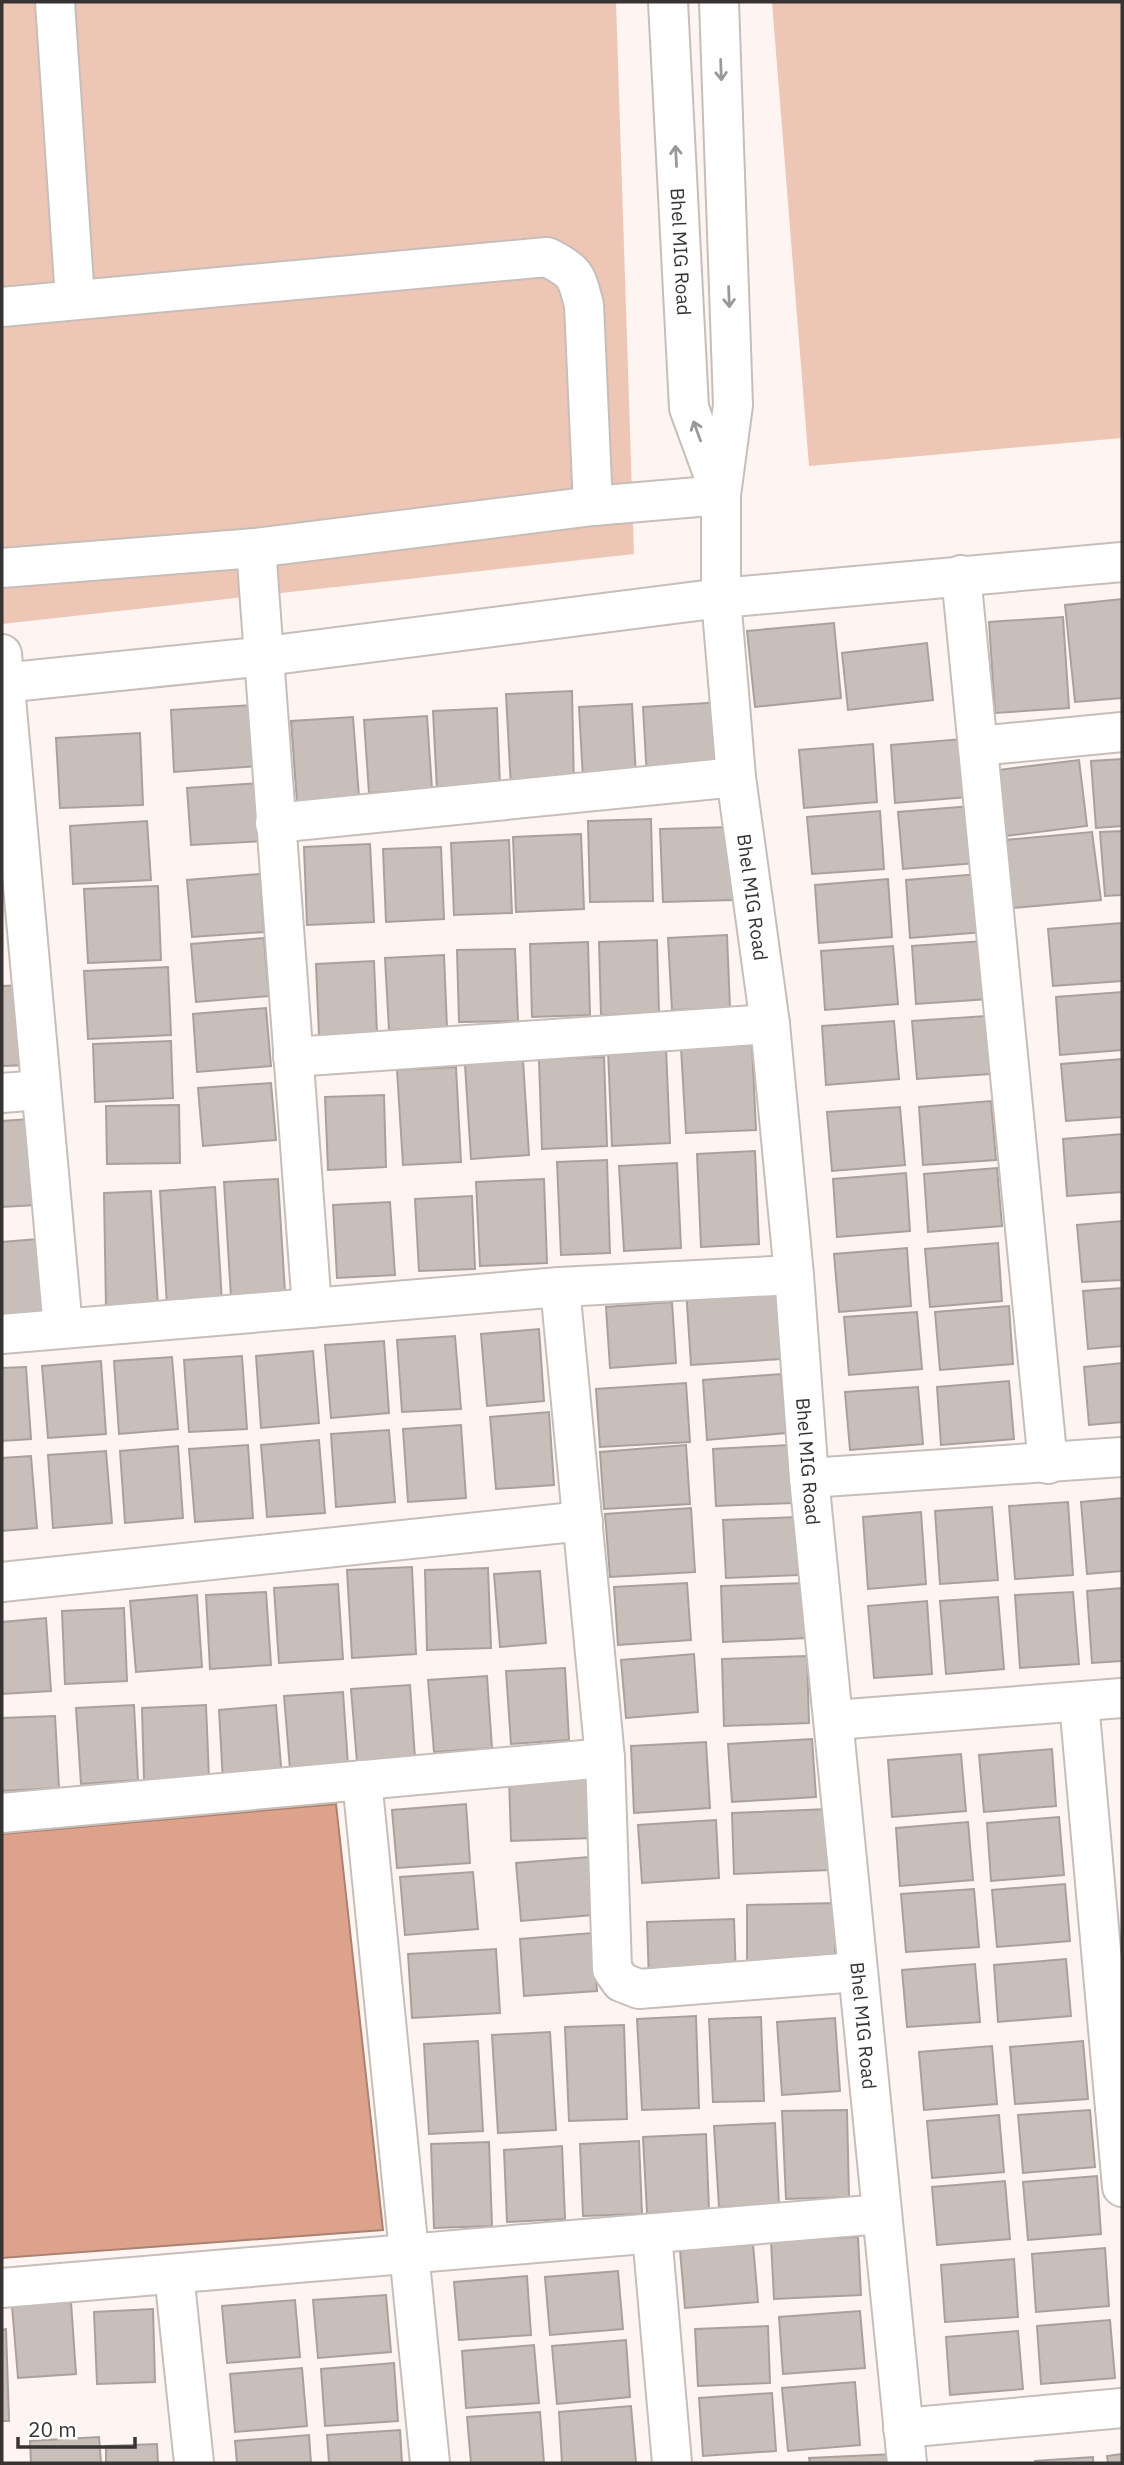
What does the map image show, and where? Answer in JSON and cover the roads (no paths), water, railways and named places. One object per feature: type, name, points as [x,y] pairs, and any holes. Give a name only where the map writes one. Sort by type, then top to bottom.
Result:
[{"type":"street","points":[[55,2],[75,299]]},
{"type":"street","name":"Bhel MIG Road","points":[[668,2],[689,408],[721,495]]},
{"type":"street","name":"Bhel MIG Road","points":[[719,2],[733,405],[721,495],[721,598],[736,777],[770,1024],[794,1275],[809,1478],[905,2446],[1122,2408]]},
{"type":"street","points":[[2,307],[547,257],[569,268],[578,280],[584,305],[593,506]]},
{"type":"street","points":[[2,568],[256,548],[593,506],[721,495]]},
{"type":"street","points":[[256,548],[312,1308]]},
{"type":"street","points":[[63,1328],[41,1090],[11,856],[3,673],[266,656],[721,598],[1122,562]]},
{"type":"street","points":[[961,575],[1048,1464]]},
{"type":"street","points":[[978,746],[1122,732]]},
{"type":"street","points":[[275,823],[736,777]]},
{"type":"street","points":[[293,1057],[770,1024]]},
{"type":"street","points":[[2,1093],[41,1090]]},
{"type":"street","points":[[2,1334],[561,1287],[794,1275]]},
{"type":"street","points":[[561,1287],[605,1758],[612,1969],[621,1982],[639,1989],[856,1972]]},
{"type":"street","points":[[809,1478],[1122,1457]]},
{"type":"street","points":[[2,1582],[583,1521]]},
{"type":"street","points":[[834,1720],[1122,1698]]},
{"type":"street","points":[[1079,1702],[1122,2187]]},
{"type":"street","points":[[2,1812],[605,1758]]},
{"type":"street","points":[[362,1780],[430,2463]]},
{"type":"street","points":[[2,2288],[881,2214]]},
{"type":"street","points":[[652,2234],[672,2463]]},
{"type":"street","points":[[174,2274],[194,2463]]}]
